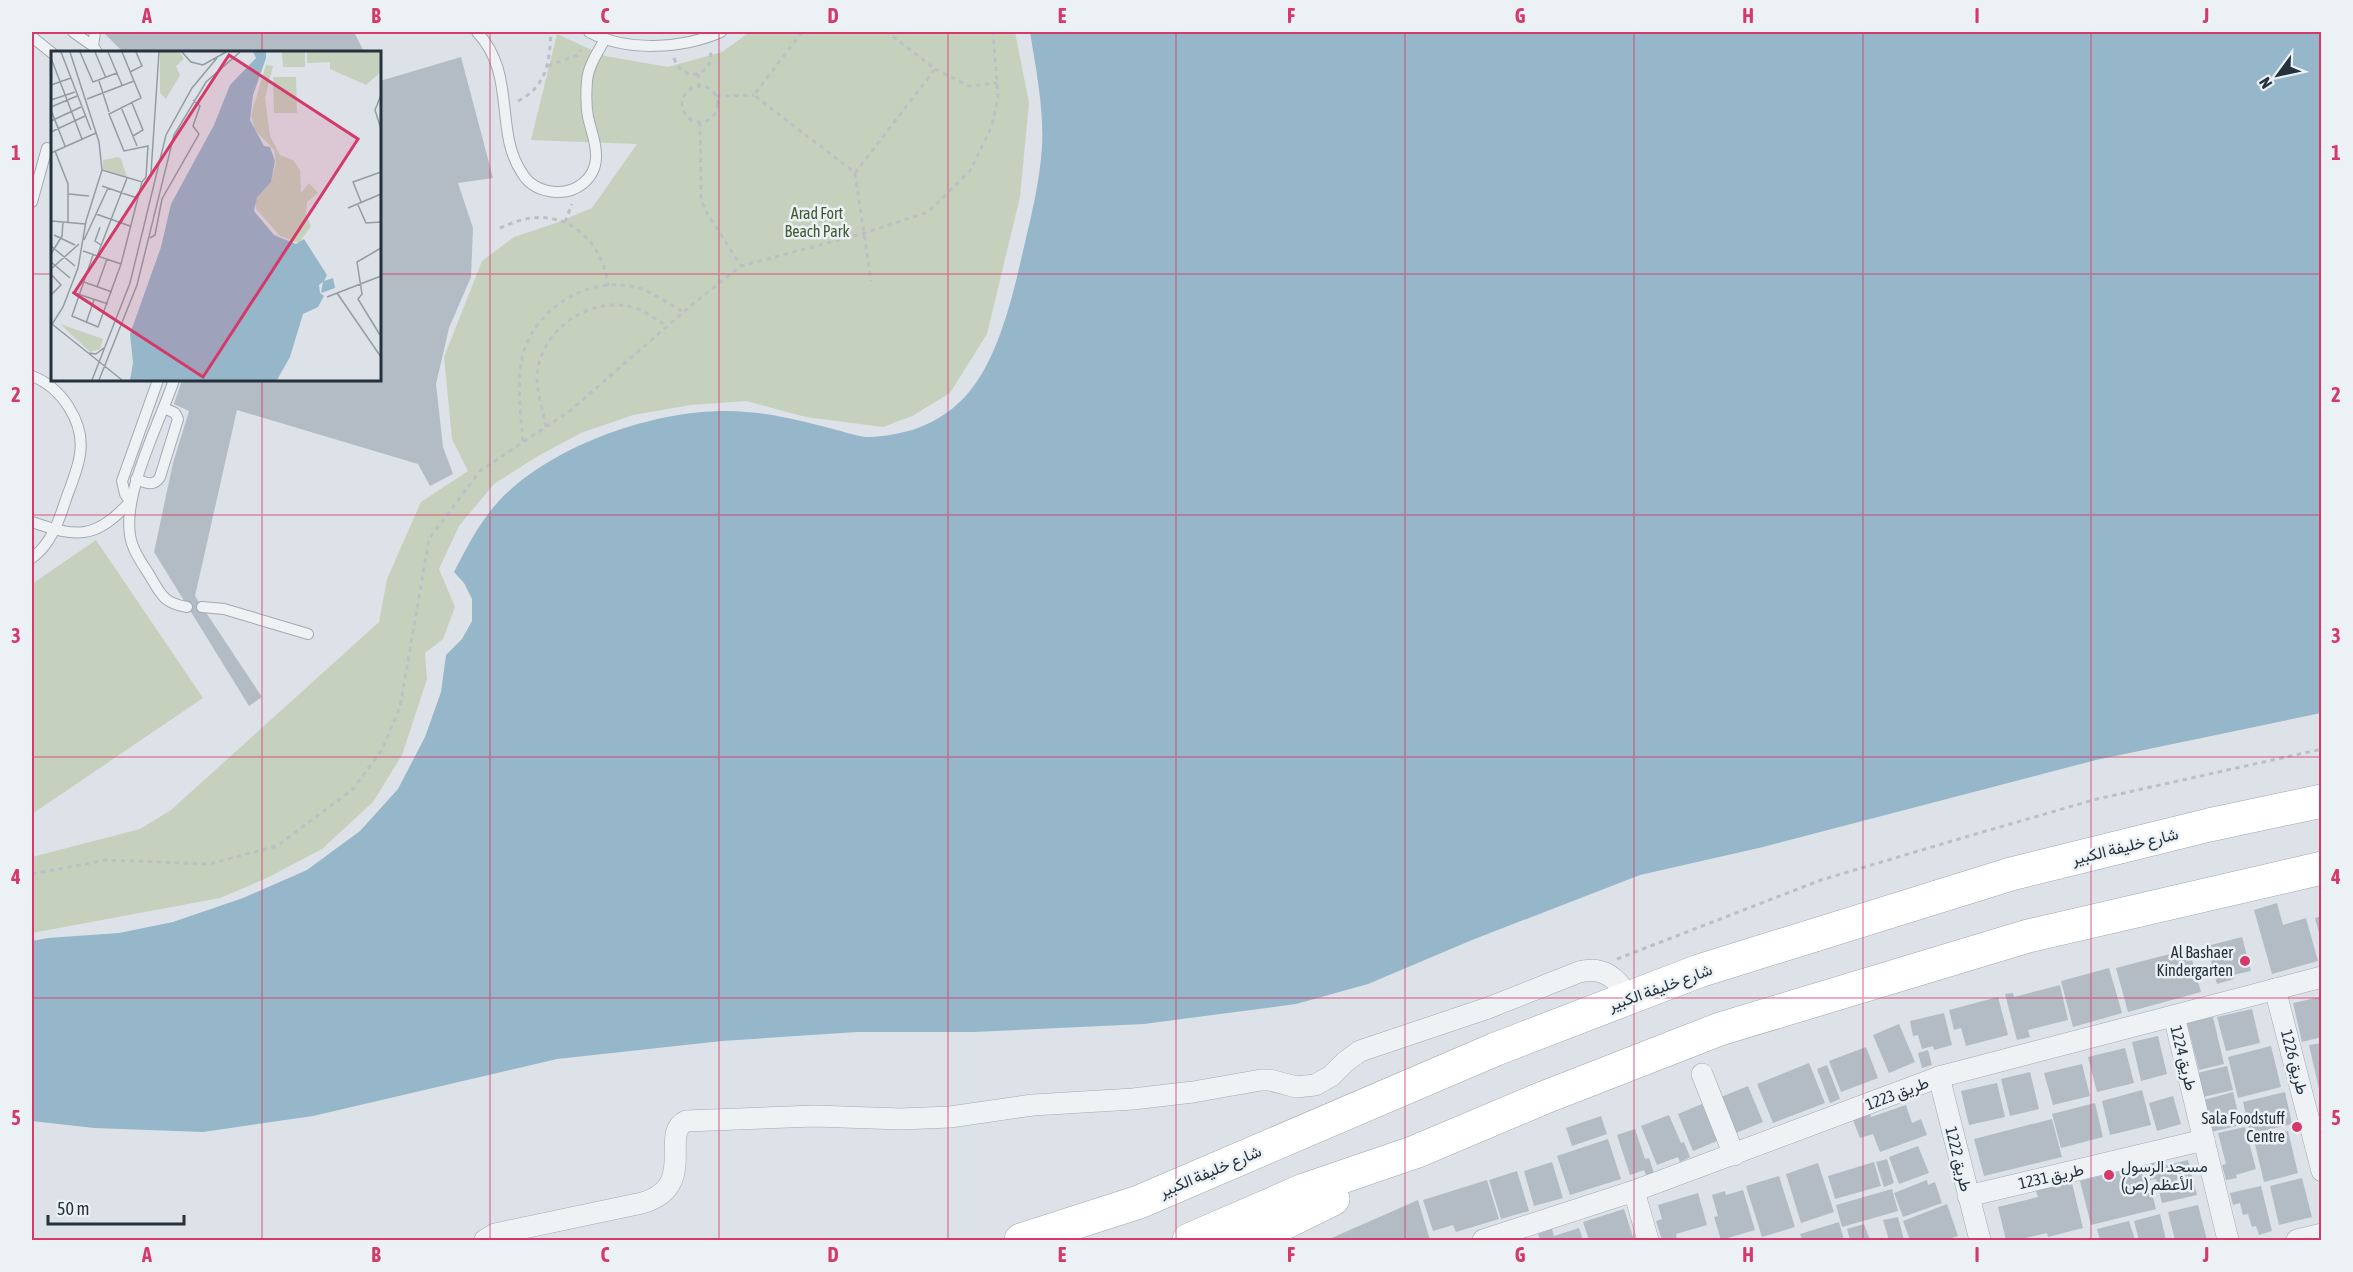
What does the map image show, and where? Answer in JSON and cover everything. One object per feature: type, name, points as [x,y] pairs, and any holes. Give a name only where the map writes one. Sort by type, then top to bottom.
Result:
[{"type":"main road","name":"شارع خليفة الكبير","points":[[1021,1240],[1139,1202],[1496,1049],[1699,971],[2011,874],[2209,825],[2322,801]]},
{"type":"main road","points":[[1189,1240],[1304,1190],[1415,1152],[1543,1098],[1720,1029],[2028,936],[2322,868]]},
{"type":"main road","points":[[1250,1240],[1330,1201],[1415,1152]]},
{"type":"street","points":[[485,1240],[495,1234],[642,1203],[657,1197],[664,1192],[673,1179],[676,1130],[686,1121],[803,1116],[901,1119],[950,1117],[1033,1105],[1173,1095],[1261,1080],[1306,1087],[1324,1082],[1360,1051],[1477,1012],[1590,969],[1600,970],[1617,981],[1628,998]]},
{"type":"street","name":"طريق 1223","points":[[1483,1240],[1634,1191],[1939,1077],[2322,977]]},
{"type":"street","name":"طريق 1226","points":[[2275,989],[2313,1101],[2322,1171]]},
{"type":"street","name":"طريق 1224","points":[[2174,1016],[2228,1240]]},
{"type":"street","points":[[1702,1074],[1734,1155]]},
{"type":"street","name":"طريق 1222","points":[[1939,1077],[1980,1240]]},
{"type":"street","name":"طريق 1231","points":[[1968,1196],[2204,1140]]},
{"type":"street","points":[[1634,1191],[1647,1240]]},
{"type":"street","points":[[2297,1240],[2322,1234]]},
{"type":"lane","points":[[73,32],[95,49]]},
{"type":"lane","points":[[95,32],[95,49]]},
{"type":"lane","points":[[477,32],[491,50],[501,78],[511,146],[517,165],[528,182],[554,192],[578,189],[586,181],[596,160],[587,111],[587,78],[605,39]]},
{"type":"lane","points":[[589,32],[605,39],[669,45],[707,38],[721,32]]},
{"type":"lane","points":[[32,37],[51,52]]},
{"type":"lane","points":[[32,202],[47,148]]},
{"type":"lane","points":[[32,376],[61,396],[73,416],[80,438],[80,454],[54,530],[32,558]]},
{"type":"lane","points":[[130,501],[125,494],[122,481],[158,381]]},
{"type":"lane","points":[[174,381],[136,479],[130,501],[130,536],[136,553],[161,596],[172,604],[187,607]]},
{"type":"lane","points":[[136,479],[150,484],[156,482],[160,477],[178,419],[176,413],[164,408]]},
{"type":"lane","points":[[32,522],[54,530],[76,533],[100,527],[111,521],[130,501]]},
{"type":"lane","points":[[202,607],[224,609],[308,634]]},
{"type":"path","points":[[532,93],[548,66],[551,32]]},
{"type":"path","points":[[754,95],[802,32]]},
{"type":"path","points":[[887,32],[935,69],[969,86],[997,83]]},
{"type":"path","points":[[32,874],[106,860],[209,864],[277,846],[353,789],[382,750],[400,707],[429,539],[480,471],[571,410],[741,266],[865,233],[928,212],[970,171],[992,126],[998,96],[993,32]]},
{"type":"path","points":[[669,45],[679,68],[690,75],[698,74],[704,71],[711,61],[707,38]]},
{"type":"path","points":[[548,66],[578,55]]},
{"type":"path","points":[[855,173],[935,69]]},
{"type":"path","points":[[698,74],[699,86]]},
{"type":"path","points":[[699,86],[712,90],[716,96],[718,103],[713,116],[700,122],[687,117],[682,104],[682,97],[686,91],[699,86]]},
{"type":"path","points":[[716,96],[754,95],[855,173],[872,281]]},
{"type":"path","points":[[700,122],[701,199],[705,210],[741,266]]},
{"type":"path","points":[[500,228],[530,218],[542,217],[565,222],[578,230],[596,249],[605,267],[608,286]]},
{"type":"path","points":[[523,441],[521,362],[529,338],[543,318],[562,301],[584,290],[608,286],[643,290],[684,312]]},
{"type":"path","points":[[546,427],[537,377],[542,355],[553,335],[569,320],[589,309],[611,305],[633,307],[668,327]]},
{"type":"path","points":[[1590,969],[1821,880],[1979,832],[2097,799],[2322,749]]},
{"type":"green space","name":"Arad Fort Beach Park","points":[[750,32],[1015,32],[1029,103],[1020,197],[987,334],[950,393],[912,416],[883,427],[806,417],[746,401],[691,405],[633,415],[581,433],[538,456],[494,484],[459,526],[439,569],[455,607],[443,639],[425,653],[427,679],[402,755],[373,802],[322,849],[267,878],[220,898],[32,933],[32,857],[140,829],[171,810],[379,622],[387,579],[421,502],[468,471],[452,439],[444,357],[482,261],[514,237],[592,208],[637,144],[531,140],[557,34],[605,56],[668,67],[722,52]]},
{"type":"green space","points":[[96,540],[203,698],[32,814],[32,584]]},
{"type":"water","points":[[1030,32],[2321,32],[2321,713],[2096,760],[1763,847],[1640,875],[1472,940],[1368,984],[1296,1004],[1144,1024],[973,1032],[857,1032],[722,1041],[557,1059],[313,1116],[203,1132],[94,1128],[32,1121],[32,941],[119,933],[173,922],[243,898],[307,870],[360,831],[398,789],[425,737],[441,692],[446,655],[462,639],[472,621],[472,599],[464,583],[454,572],[485,518],[498,502],[521,481],[580,445],[648,421],[682,414],[716,411],[758,413],[870,437],[913,430],[948,412],[963,399],[990,359],[998,339],[1017,277],[1036,193],[1042,147],[1042,118]]},
{"type":"building","points":[[103,32],[354,32],[364,51],[122,51]]},
{"type":"building","points":[[461,57],[493,178],[458,183],[473,228],[471,277],[449,328],[436,384],[443,447],[453,474],[430,486],[418,464],[237,410],[195,596],[262,697],[249,706],[154,552],[173,463],[189,411],[174,404],[182,381],[381,381],[381,81]]},
{"type":"building","points":[[2277,903],[2283,925],[2306,918],[2318,961],[2272,974],[2254,910]]},
{"type":"building","points":[[2322,916],[2322,940],[2321,940],[2315,918]]},
{"type":"building","points":[[2242,937],[2251,971],[2233,975],[2234,979],[2217,984],[2207,946]]},
{"type":"building","points":[[2189,949],[2201,992],[2128,1012],[2116,968]]},
{"type":"building","points":[[2109,968],[2122,1013],[2073,1027],[2061,981]]},
{"type":"building","points":[[2060,985],[2068,1020],[2028,1030],[2030,1037],[2017,1040],[2005,994],[2013,993],[2014,997]]},
{"type":"building","points":[[1998,997],[2008,1035],[1966,1046],[1961,1028],[1954,1030],[1949,1010]]},
{"type":"building","points":[[2320,997],[2322,1037],[2302,1042],[2293,1003]]},
{"type":"building","points":[[2252,1009],[2260,1043],[2226,1051],[2217,1017]]},
{"type":"building","points":[[1944,1013],[1952,1045],[1934,1050],[1933,1046],[1922,1049],[1918,1035],[1913,1036],[1910,1021]]},
{"type":"building","points":[[2213,1017],[2224,1064],[2199,1070],[2187,1023]]},
{"type":"building","points":[[1899,1024],[1915,1062],[1889,1073],[1873,1035]]},
{"type":"building","points":[[2158,1036],[2167,1074],[2141,1081],[2132,1042]]},
{"type":"building","points":[[2322,1043],[2322,1088],[2319,1089],[2309,1045]]},
{"type":"building","points":[[2271,1046],[2281,1087],[2238,1098],[2228,1057]]},
{"type":"building","points":[[1866,1047],[1878,1078],[1841,1092],[1829,1061]]},
{"type":"building","points":[[2125,1048],[2134,1083],[2097,1092],[2088,1057]]},
{"type":"building","points":[[1928,1050],[1932,1065],[1922,1068],[1918,1053]]},
{"type":"building","points":[[1809,1063],[1825,1103],[1773,1123],[1757,1084]]},
{"type":"building","points":[[2082,1064],[2090,1096],[2053,1105],[2044,1073]]},
{"type":"building","points":[[1827,1065],[1840,1099],[1830,1103],[1817,1069]]},
{"type":"building","points":[[2227,1066],[2233,1090],[2203,1097],[2197,1073]]},
{"type":"building","points":[[2030,1072],[2039,1109],[2010,1116],[2001,1079]]},
{"type":"building","points":[[1997,1083],[2005,1117],[1969,1125],[1961,1091]]},
{"type":"building","points":[[1748,1086],[1763,1122],[1736,1133],[1721,1097]]},
{"type":"building","points":[[2142,1090],[2151,1125],[2110,1135],[2102,1101]]},
{"type":"building","points":[[2233,1092],[2241,1125],[2211,1132],[2204,1100]]},
{"type":"building","points":[[2285,1092],[2292,1124],[2250,1134],[2243,1102]]},
{"type":"building","points":[[2173,1096],[2181,1124],[2157,1131],[2149,1103]]},
{"type":"building","points":[[2095,1103],[2103,1137],[2061,1148],[2052,1114]]},
{"type":"building","points":[[1702,1104],[1717,1141],[1693,1151],[1678,1114]]},
{"type":"building","points":[[1906,1105],[1912,1123],[1921,1119],[1927,1135],[1880,1152],[1873,1134],[1860,1138],[1853,1120],[1870,1114],[1871,1117]]},
{"type":"building","points":[[1669,1115],[1690,1157],[1680,1162],[1678,1157],[1657,1165],[1641,1126]]},
{"type":"building","points":[[1601,1116],[1607,1134],[1572,1146],[1566,1128]]},
{"type":"building","points":[[2052,1119],[2062,1157],[1984,1176],[1974,1139]]},
{"type":"building","points":[[2245,1127],[2256,1169],[2236,1175],[2237,1178],[2226,1180],[2222,1165],[2226,1164],[2218,1133]]},
{"type":"building","points":[[1635,1129],[1645,1159],[1649,1158],[1654,1173],[1646,1175],[1644,1170],[1630,1175],[1617,1135]]},
{"type":"building","points":[[2288,1131],[2298,1173],[2264,1182],[2254,1140]]},
{"type":"building","points":[[1608,1139],[1621,1179],[1570,1195],[1557,1156]]},
{"type":"building","points":[[1918,1146],[1929,1173],[1899,1184],[1889,1157]]},
{"type":"building","points":[[1887,1159],[1894,1183],[1884,1187],[1876,1162]]},
{"type":"building","points":[[2188,1160],[2197,1195],[2162,1203],[2156,1179],[2150,1180],[2146,1163],[2154,1161],[2155,1168]]},
{"type":"building","points":[[1552,1162],[1563,1198],[1534,1206],[1524,1171]]},
{"type":"building","points":[[1874,1162],[1881,1186],[1835,1199],[1828,1176]]},
{"type":"building","points":[[1818,1163],[1834,1212],[1801,1223],[1786,1174]]},
{"type":"building","points":[[2145,1165],[2156,1209],[2091,1225],[2080,1181]]},
{"type":"building","points":[[1517,1171],[1529,1211],[1501,1219],[1489,1180]]},
{"type":"building","points":[[1779,1176],[1795,1227],[1762,1237],[1746,1186]]},
{"type":"building","points":[[2302,1178],[2312,1217],[2279,1225],[2270,1186]]},
{"type":"building","points":[[2071,1179],[2083,1228],[2048,1237],[2047,1233],[2017,1240],[2006,1240],[1998,1207],[2038,1197],[2035,1188]]},
{"type":"building","points":[[1487,1180],[1499,1219],[1456,1232],[1453,1225],[1433,1231],[1423,1200]]},
{"type":"building","points":[[1927,1180],[1928,1185],[1935,1182],[1942,1203],[1903,1217],[1894,1193]]},
{"type":"building","points":[[2261,1186],[2272,1231],[2259,1235],[2256,1226],[2252,1227],[2248,1214],[2243,1215],[2240,1203],[2233,1205],[2230,1193]]},
{"type":"building","points":[[1892,1189],[1898,1211],[1842,1227],[1836,1205]]},
{"type":"building","points":[[1743,1190],[1755,1230],[1721,1240],[1714,1217],[1718,1216],[1712,1195],[1725,1191],[1726,1195]]},
{"type":"building","points":[[1698,1193],[1707,1225],[1676,1234],[1677,1240],[1662,1240],[1656,1221],[1662,1219],[1658,1205]]},
{"type":"building","points":[[1418,1200],[1430,1240],[1327,1240]]},
{"type":"building","points":[[1947,1204],[1958,1236],[1945,1240],[1910,1240],[1903,1221]]},
{"type":"building","points":[[2198,1205],[2207,1240],[2175,1240],[2168,1212]]},
{"type":"building","points":[[1624,1209],[1634,1240],[1589,1240],[1583,1222]]},
{"type":"building","points":[[2160,1214],[2166,1240],[2139,1240],[2134,1221]]},
{"type":"building","points":[[1898,1217],[1904,1240],[1889,1240],[1883,1220]]},
{"type":"building","points":[[2129,1221],[2135,1240],[2100,1240],[2097,1229]]},
{"type":"building","points":[[1839,1222],[1844,1240],[1802,1240],[1800,1234]]},
{"type":"building","points":[[1864,1224],[1870,1240],[1850,1240],[1847,1229]]},
{"type":"building","points":[[1579,1228],[1583,1240],[1540,1240],[1538,1234],[1552,1229],[1554,1236]]},
{"type":"place","name":"Al Bashaer Kindergarten","points":[[2245,961]]},
{"type":"place","name":"Sala Foodstuff Centre","points":[[2297,1127]]},
{"type":"place","name":"مسجد الرسول الأعظم (ص)","points":[[2109,1175]]}]
